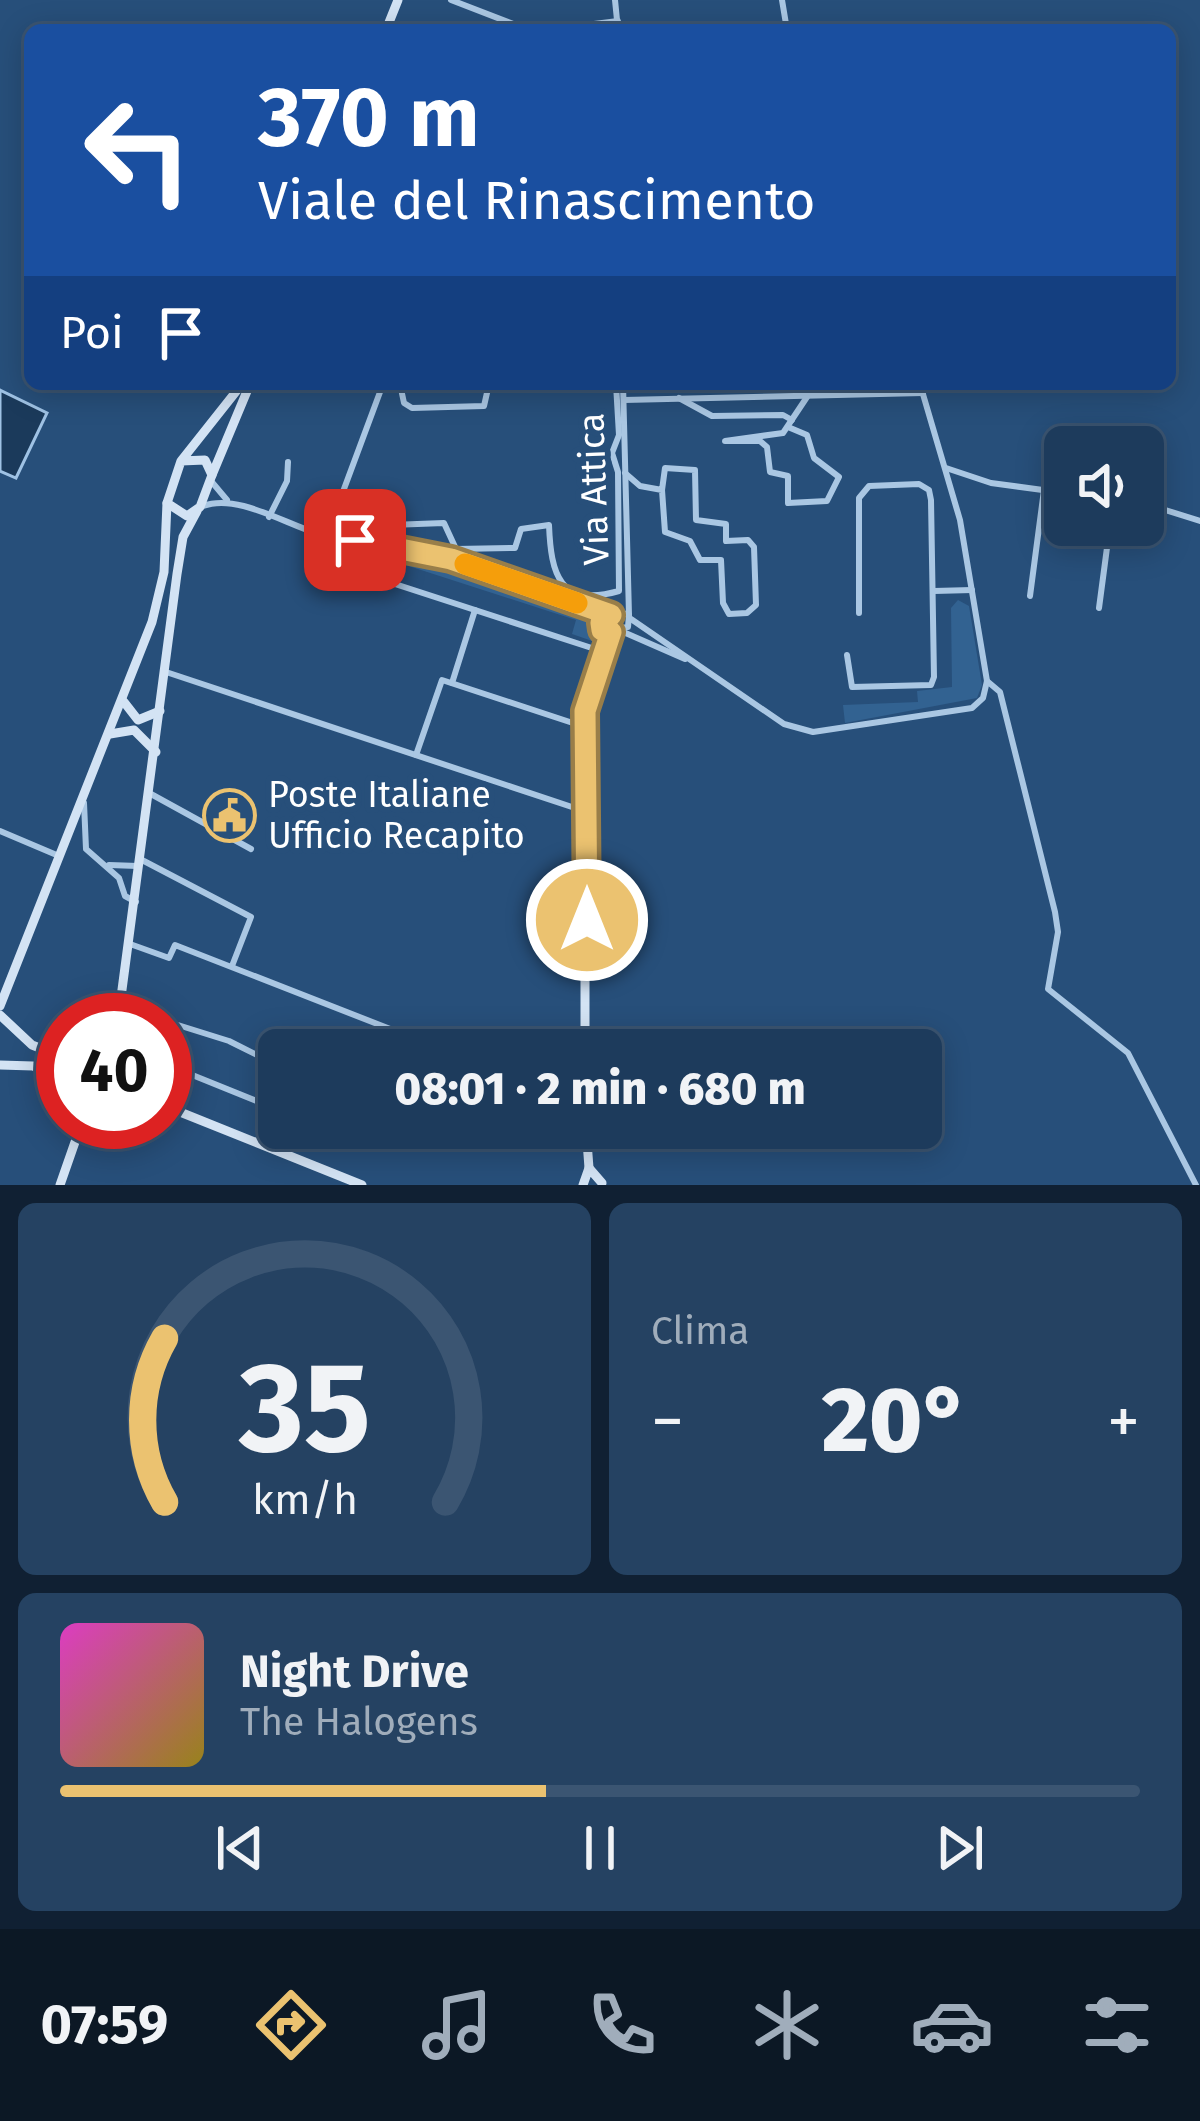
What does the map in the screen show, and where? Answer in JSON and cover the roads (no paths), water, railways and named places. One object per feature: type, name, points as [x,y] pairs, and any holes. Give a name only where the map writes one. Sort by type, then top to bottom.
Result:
[{"type":"main road","points":[[36,1047],[0,1010],[124,697],[164,572],[167,503],[181,461],[241,390]]},
{"type":"main road","points":[[124,993],[183,537],[244,390]]},
{"type":"main road","points":[[181,461],[205,460],[211,478]]},
{"type":"main road","points":[[167,503],[176,514],[198,509]]},
{"type":"main road","points":[[585,1029],[585,727],[608,630]]},
{"type":"main road","points":[[124,697],[127,711],[138,720],[150,719],[161,710]]},
{"type":"main road","points":[[110,734],[134,730],[156,752]]},
{"type":"main road","points":[[0,1065],[36,1067]]},
{"type":"main road","points":[[192,1118],[362,1185]]},
{"type":"main road","points":[[60,1185],[73,1149]]},
{"type":"main road","points":[[588,1149],[589,1168],[583,1185],[605,1184]]},
{"type":"main road","points":[[589,1168],[605,1184]]},
{"type":"street","points":[[451,0],[513,24]]},
{"type":"street","points":[[381,390],[314,557],[601,651]]},
{"type":"street","points":[[401,390],[404,403],[412,408],[484,406],[488,390]]},
{"type":"street","name":"Via Attica","points":[[355,540],[364,526],[444,523],[456,549],[514,548],[521,530],[548,525],[551,571],[561,584],[578,594],[612,594],[622,586],[618,472],[612,453],[619,435],[620,390]]},
{"type":"street","points":[[622,390],[630,617]]},
{"type":"street","points":[[624,400],[907,390]]},
{"type":"street","points":[[211,478],[230,502],[324,536],[451,559],[561,600],[630,617],[784,724],[813,732],[972,708],[983,698],[988,681],[972,590],[921,390]]},
{"type":"street","points":[[676,396],[712,416],[783,415],[790,424],[807,435],[814,458],[838,477],[826,501],[788,503],[788,476],[770,472],[767,447],[760,441],[725,441],[782,433],[790,424],[806,397]]},
{"type":"street","points":[[612,453],[625,454]]},
{"type":"street","points":[[269,517],[287,481],[288,462]]},
{"type":"street","points":[[665,468],[695,470],[696,520],[720,520],[726,524],[726,541],[748,540],[754,547],[756,605],[747,614],[729,614],[723,603],[721,560],[700,560],[690,541],[665,532],[662,490],[665,468]]},
{"type":"street","points":[[944,468],[991,483],[1044,490],[1030,596]]},
{"type":"street","points":[[625,473],[640,485],[662,490]]},
{"type":"street","points":[[848,655],[852,687],[931,685],[928,490],[919,484],[869,486],[859,498],[859,613]]},
{"type":"street","points":[[198,509],[230,502]]},
{"type":"street","points":[[1164,510],[1200,521]]},
{"type":"street","points":[[1099,608],[1107,546]]},
{"type":"street","points":[[932,590],[972,590]]},
{"type":"street","points":[[608,630],[627,591]]},
{"type":"street","points":[[561,600],[608,630],[689,659]]},
{"type":"street","points":[[452,683],[475,610]]},
{"type":"street","points":[[608,630],[630,617]]},
{"type":"street","points":[[166,672],[584,811]]},
{"type":"street","points":[[416,755],[442,680],[585,727]]},
{"type":"street","points":[[988,681],[1000,692],[1055,912],[1058,932],[1048,989],[1128,1053],[1196,1185]]},
{"type":"street","points":[[151,794],[251,850]]},
{"type":"street","points":[[83,803],[81,837],[86,849],[107,865],[125,896],[136,902]]},
{"type":"street","points":[[0,831],[46,855],[62,856]]},
{"type":"street","points":[[107,865],[142,863],[251,917],[232,966]]},
{"type":"street","points":[[130,944],[170,958],[175,945],[390,1029]]},
{"type":"street","points":[[209,1035],[213,1024]]},
{"type":"street","points":[[192,1029],[258,1057]]},
{"type":"street","points":[[192,1077],[258,1102]]},
{"type":"place","name":"Poste Italiane Ufficio Recapito","points":[[229,815]]}]
